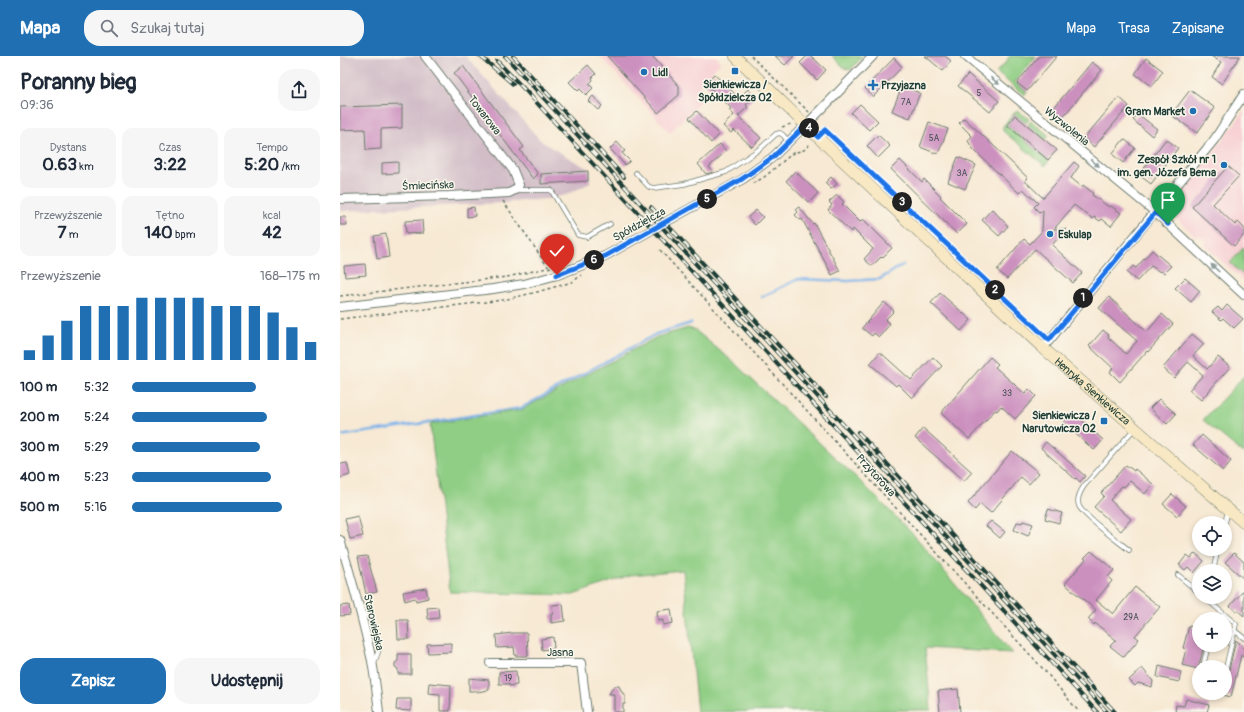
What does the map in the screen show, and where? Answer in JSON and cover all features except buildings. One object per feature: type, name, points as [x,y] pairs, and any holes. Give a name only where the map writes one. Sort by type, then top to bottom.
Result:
[{"type":"street","name":"Towarowa","points":[[426,56],[513,170],[519,185],[515,190]]},
{"type":"street","name":"Henryka Sienkiewicza","points":[[735,56],[818,137],[1043,348],[1244,524]]},
{"type":"street","name":"Spółdzielcza","points":[[340,307],[524,284],[557,275],[605,256],[742,179],[773,157],[873,56]]},
{"type":"street","name":"Wyzwolenia","points":[[965,56],[1156,212],[1244,295]]},
{"type":"street","points":[[1043,348],[1214,140],[1244,94]]},
{"type":"street","name":"Śmiecińska","points":[[340,199],[509,193],[515,190]]},
{"type":"street","name":"Starowiejska","points":[[340,540],[360,608],[373,668],[379,712]]},
{"type":"street","name":"Jasna","points":[[490,663],[581,663],[587,712]]},
{"type":"lane","points":[[636,173],[649,187],[654,188],[684,184],[726,172],[761,148],[776,134],[780,133],[789,142]]},
{"type":"lane","points":[[515,190],[551,190],[578,235],[587,237],[610,224]]},
{"type":"lane","points":[[1129,550],[1086,514],[1080,508],[1078,500],[1079,493],[1084,486],[1135,428]]},
{"type":"lane","points":[[1227,516],[1228,510]]},
{"type":"lane","points":[[1178,575],[1192,587]]},
{"type":"lane","points":[[1213,604],[1236,624],[1228,660]]},
{"type":"lane","points":[[1234,632],[1244,638]]},
{"type":"path","points":[[751,56],[814,117]]},
{"type":"path","points":[[788,158],[793,153],[804,150],[818,137]]},
{"type":"path","points":[[499,193],[548,267]]},
{"type":"path","name":"Przytorowa","points":[[660,250],[1045,671],[1079,712]]},
{"type":"shaded area","points":[[340,56],[465,56],[542,142],[590,170],[590,183],[566,195],[546,199],[501,203],[340,211]]},
{"type":"shaded area","points":[[600,56],[716,56],[721,62],[699,86],[706,95],[670,133]]},
{"type":"shaded area","name":"Zespół Szkół nr 1 im. gen. Józefa Bema","points":[[1244,111],[1244,281],[1205,246],[1207,242],[1199,235],[1196,237],[1169,211]]},
{"type":"green space","points":[[832,56],[863,56],[850,70],[844,68]]},
{"type":"green space","points":[[1010,56],[1036,56],[1015,82],[1027,92],[1024,95],[996,72],[1008,61],[1007,59]]},
{"type":"green space","points":[[1017,110],[1029,119],[1026,123],[1015,114],[1007,125],[1049,161],[1045,166],[1003,131],[1003,126]]},
{"type":"green space","points":[[1031,121],[1049,136],[1045,140],[1028,125]]},
{"type":"green space","points":[[1244,247],[1244,276],[1230,263]]},
{"type":"green space","points":[[688,328],[695,330],[731,360],[861,482],[914,535],[1012,653],[925,648],[931,710],[697,712],[683,570],[630,575],[573,595],[450,592],[430,424],[521,410],[657,337]]},
{"type":"green space","points":[[1244,376],[1244,454],[1203,420]]},
{"type":"waterway","points":[[762,297],[798,279],[848,281],[880,279],[903,265]]},
{"type":"waterway","points":[[340,436],[521,408],[656,334],[691,323]]},
{"type":"railway","points":[[480,56],[513,84]]},
{"type":"railway","points":[[505,56],[1107,712]]},
{"type":"railway","points":[[513,56],[624,177]]},
{"type":"railway","points":[[497,61],[1097,712]]},
{"type":"railway","points":[[651,207],[826,397]]},
{"type":"railway","points":[[858,432],[1115,712]]},
{"type":"place","name":"Sienkiewicza / Spółdzielcza 02","points":[[735,71]]},
{"type":"place","name":"Lidl","points":[[644,72]]},
{"type":"place","name":"Przyjazna","points":[[873,85]]},
{"type":"place","name":"Gram Market","points":[[1193,111]]},
{"type":"place","name":"Zespół Szkół nr 1 im. gen. Józefa Bema","points":[[1224,165]]},
{"type":"place","name":"Eskulap","points":[[1050,234]]},
{"type":"place","name":"Sienkiewicza / Narutowicza 02","points":[[1104,421]]},
{"type":"route","points":[[557,275],[605,256],[742,179],[773,157],[806,125],[818,137],[825,130],[1049,340],[1156,212],[1168,224]]}]
